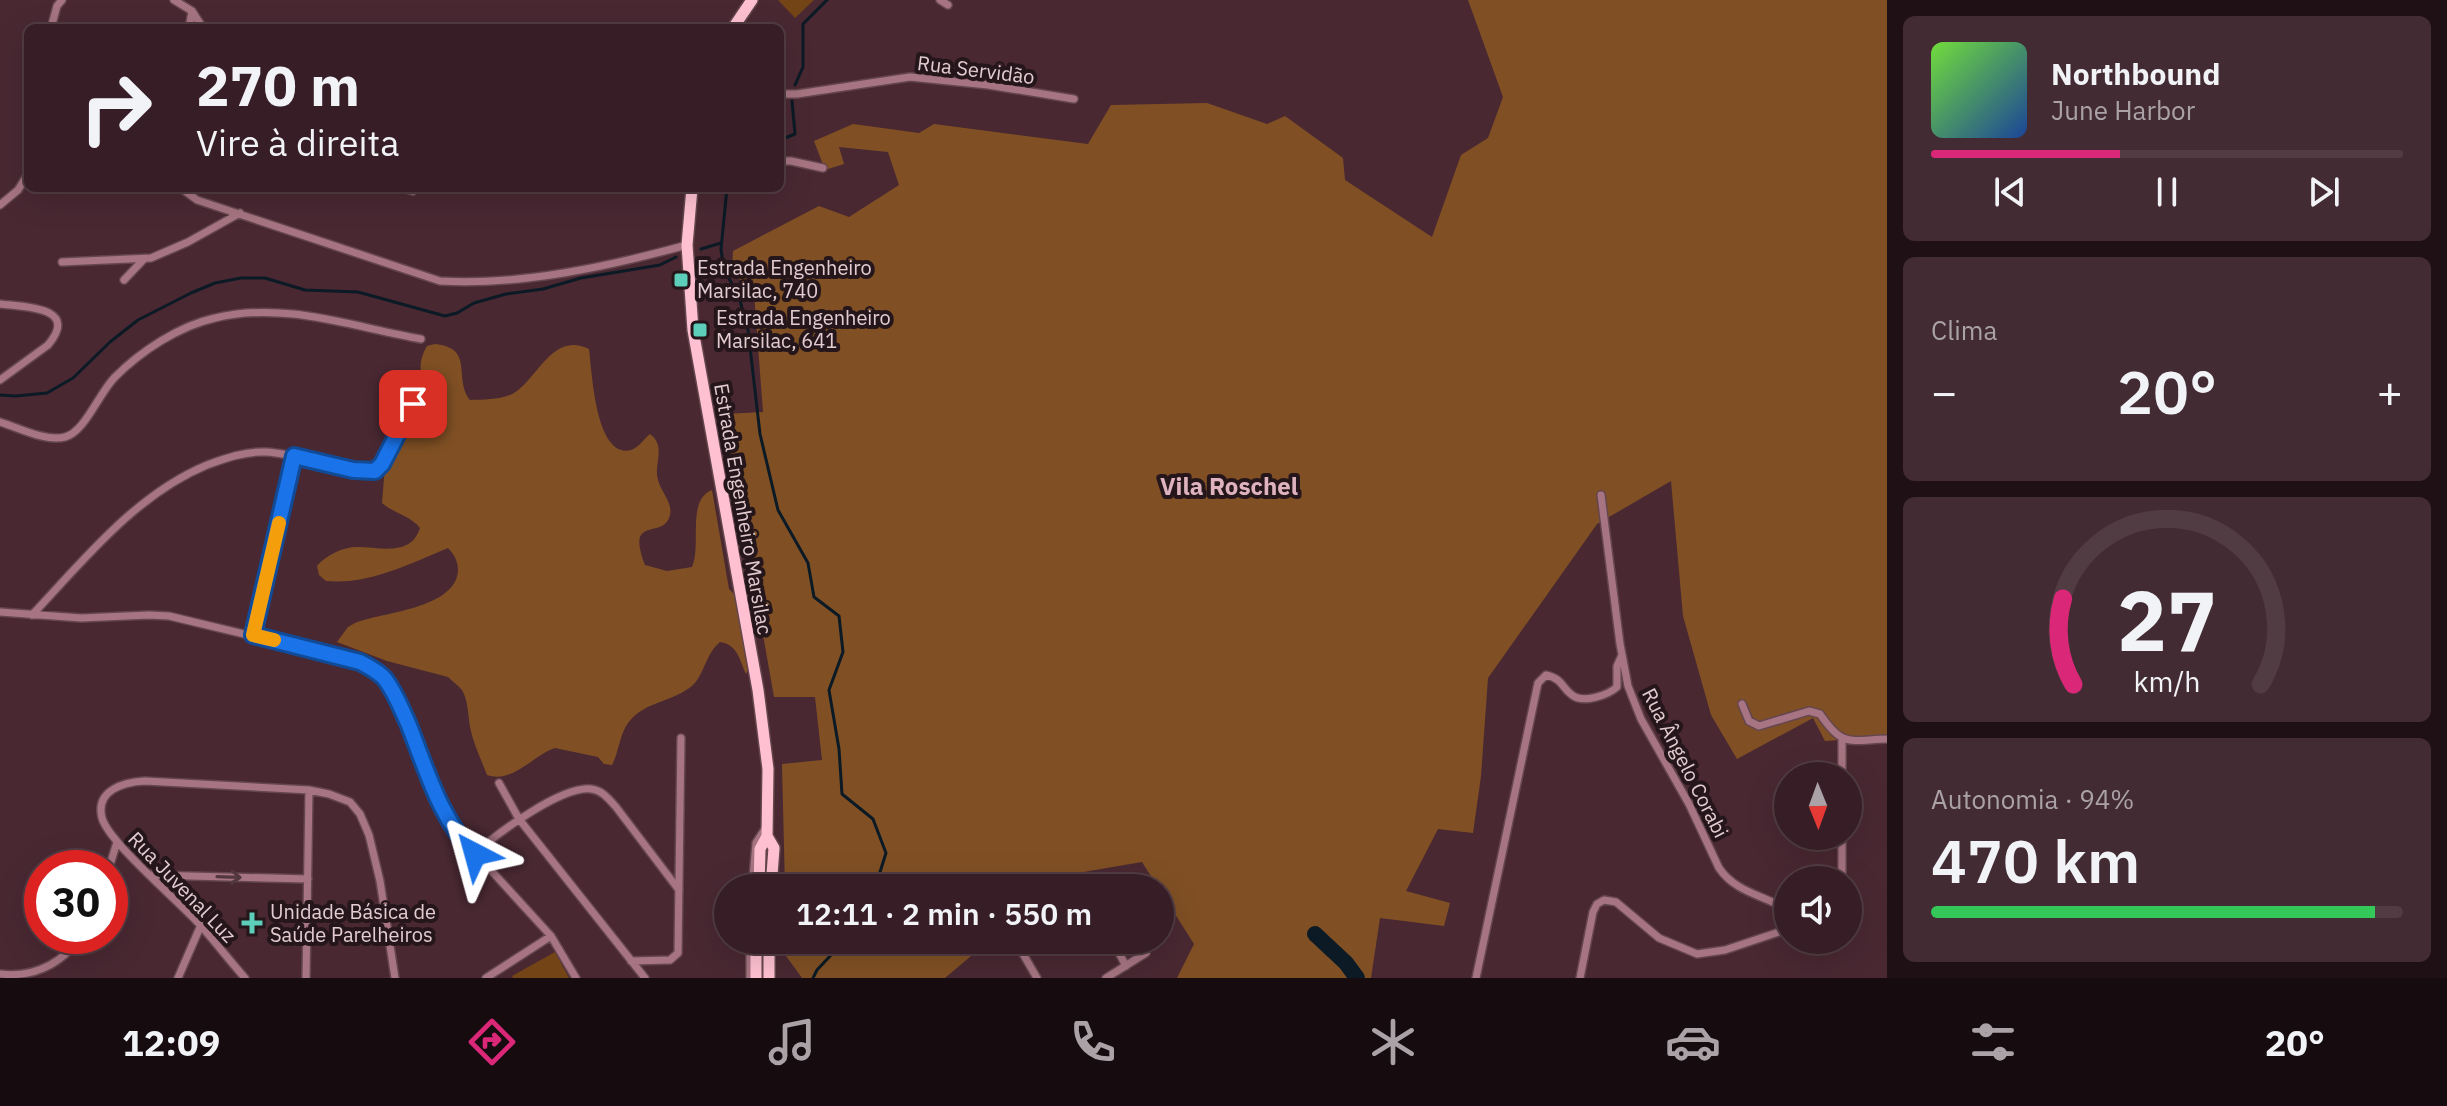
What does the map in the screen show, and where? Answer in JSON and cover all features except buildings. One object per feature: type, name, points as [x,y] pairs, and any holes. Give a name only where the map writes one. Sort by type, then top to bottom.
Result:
[{"type":"main road","points":[[736,24],[752,0]]},
{"type":"main road","name":"Estrada Engenheiro Marsilac","points":[[693,192],[687,245],[695,347],[764,729],[768,769],[767,832],[760,849],[759,874]]},
{"type":"main road","name":"Estrada Engenheiro Marsilac","points":[[767,832],[774,848],[772,874]]},
{"type":"main road","points":[[753,978],[755,954]]},
{"type":"main road","points":[[769,954],[769,978]]},
{"type":"street","points":[[52,24],[62,0]]},
{"type":"street","points":[[174,0],[192,11],[200,24]]},
{"type":"street","points":[[940,0],[948,5]]},
{"type":"street","points":[[190,24],[192,11]]},
{"type":"street","name":"Rua Servidão","points":[[784,94],[910,77],[988,85],[1074,99]]},
{"type":"street","points":[[784,161],[823,168]]},
{"type":"street","points":[[0,205],[18,190],[24,180]]},
{"type":"street","points":[[186,192],[197,200],[440,281],[527,277],[616,263],[687,245]]},
{"type":"street","points":[[62,262],[144,259],[162,255],[240,213]]},
{"type":"street","points":[[124,280],[144,259]]},
{"type":"street","points":[[0,304],[44,309],[55,320],[56,328],[48,345],[0,380]]},
{"type":"street","points":[[0,422],[47,436],[69,436],[88,417],[107,385],[130,363],[177,332],[214,318],[244,314],[299,314],[421,339]]},
{"type":"street","points":[[32,615],[117,526],[172,482],[216,462],[250,452],[294,456],[353,470],[375,471],[382,464],[413,404]]},
{"type":"street","points":[[253,635],[294,456]]},
{"type":"street","name":"Rua Ângelo Corabi","points":[[1601,495],[1622,655],[1636,709],[1689,804],[1719,868],[1727,879],[1740,888],[1774,904]]},
{"type":"street","points":[[2,613],[81,618],[169,616],[360,662],[375,670],[385,679],[403,713],[447,817],[460,839],[551,936],[576,978]]},
{"type":"street","points":[[1476,978],[1538,683],[1546,675],[1551,675],[1577,698],[1602,695],[1617,687],[1617,666],[1622,655]]},
{"type":"street","points":[[1742,704],[1749,721],[1759,726],[1809,711],[1820,714],[1842,740],[1887,739]]},
{"type":"street","points":[[631,961],[675,958],[678,947],[681,738]]},
{"type":"street","points":[[1842,740],[1842,762]]},
{"type":"street","name":"Rua Juvenal Luz","points":[[245,978],[201,925],[117,842],[101,815],[109,792],[127,782],[309,790]]},
{"type":"street","points":[[499,783],[519,819],[645,978]]},
{"type":"street","points":[[475,854],[519,819],[571,793],[584,789],[599,791],[616,807],[679,890]]},
{"type":"street","points":[[306,978],[309,790],[350,802],[365,824],[378,875],[395,978]]},
{"type":"street","points":[[753,874],[756,843],[767,832]]},
{"type":"street","points":[[115,850],[117,842]]},
{"type":"street","points":[[151,875],[308,879]]},
{"type":"street","points":[[1580,978],[1593,912],[1597,904],[1604,900],[1616,902],[1659,938],[1689,953],[1725,950],[1774,934]]},
{"type":"street","points":[[178,978],[201,925]]},
{"type":"street","points":[[486,978],[551,936]]},
{"type":"street","points":[[0,974],[20,977],[42,972],[68,954]]},
{"type":"street","points":[[751,954],[753,978]]},
{"type":"street","points":[[1023,954],[1037,978]]},
{"type":"street","points":[[1120,954],[1126,966]]},
{"type":"street","points":[[1106,978],[1144,954]]},
{"type":"shaded area","points":[[778,0],[814,0],[795,18]]},
{"type":"shaded area","points":[[1468,0],[1887,0],[1887,737],[1825,741],[1813,718],[1737,759],[1711,715],[1683,616],[1671,481],[1597,524],[1488,678],[1481,776],[1473,833],[1438,829],[1406,891],[1450,903],[1444,926],[1380,918],[1371,978],[1177,978],[1194,944],[1174,912],[1174,874],[1150,874],[1142,862],[1072,874],[785,874],[782,764],[822,760],[815,697],[774,697],[724,414],[763,412],[754,293],[732,272],[733,251],[819,206],[849,217],[899,185],[888,152],[839,147],[844,164],[825,170],[814,141],[853,124],[919,133],[934,124],[1088,144],[1111,105],[1207,103],[1267,124],[1285,116],[1343,158],[1345,180],[1432,237],[1461,155],[1488,138],[1503,97]]},
{"type":"shaded area","points":[[435,344],[455,351],[470,400],[498,398],[514,393],[547,359],[565,346],[589,349],[598,411],[610,441],[619,449],[631,450],[650,434],[658,444],[657,474],[670,506],[670,515],[661,526],[643,533],[640,539],[645,565],[667,571],[692,567],[699,503],[712,490],[729,589],[738,601],[740,626],[748,632],[750,666],[746,674],[734,649],[720,642],[693,685],[642,710],[628,723],[612,765],[604,764],[598,757],[555,748],[506,776],[487,775],[471,733],[466,698],[448,677],[387,661],[337,642],[355,623],[416,607],[444,594],[454,584],[458,571],[456,559],[448,548],[388,572],[358,580],[326,581],[319,575],[317,566],[330,555],[346,548],[402,547],[416,537],[420,528],[416,524],[382,503],[386,454],[400,443],[427,411],[421,363],[427,346]]},
{"type":"shaded area","points":[[555,952],[569,978],[513,978],[512,976]]},
{"type":"shaded area","points":[[973,954],[945,978],[802,978],[786,956]]},
{"type":"waterway","points":[[795,85],[803,67],[803,24],[827,0]]},
{"type":"waterway","points":[[784,138],[795,134],[792,101]]},
{"type":"waterway","points":[[727,192],[721,249],[724,271],[738,293],[748,330],[760,434],[778,510],[808,563],[814,597],[839,616],[843,652],[829,690],[839,749],[842,794],[873,819],[886,853],[879,874]]},
{"type":"waterway","points":[[701,249],[721,243]]},
{"type":"waterway","points":[[0,395],[47,393],[73,378],[138,320],[215,283],[265,278],[305,290],[358,292],[445,316],[506,294],[660,265],[676,257]]},
{"type":"waterway","points":[[1315,934],[1346,963],[1357,978]]},
{"type":"waterway","points":[[813,978],[832,954]]},
{"type":"slow traffic","points":[[274,640],[253,635],[279,523]]},
{"type":"place","name":"Estrada Engenheiro Marsilac, 740","points":[[681,280]]},
{"type":"place","name":"Estrada Engenheiro Marsilac, 641","points":[[700,330]]},
{"type":"place","name":"Unidade Básica de Saúde Parelheiros","points":[[252,923]]},
{"type":"district","name":"Vila Roschel","points":[[1229,487]]},
{"type":"route","points":[[413,404],[382,464],[375,471],[353,470],[294,456],[253,635],[360,662],[385,679],[403,713],[447,817],[460,839],[475,854]]}]
